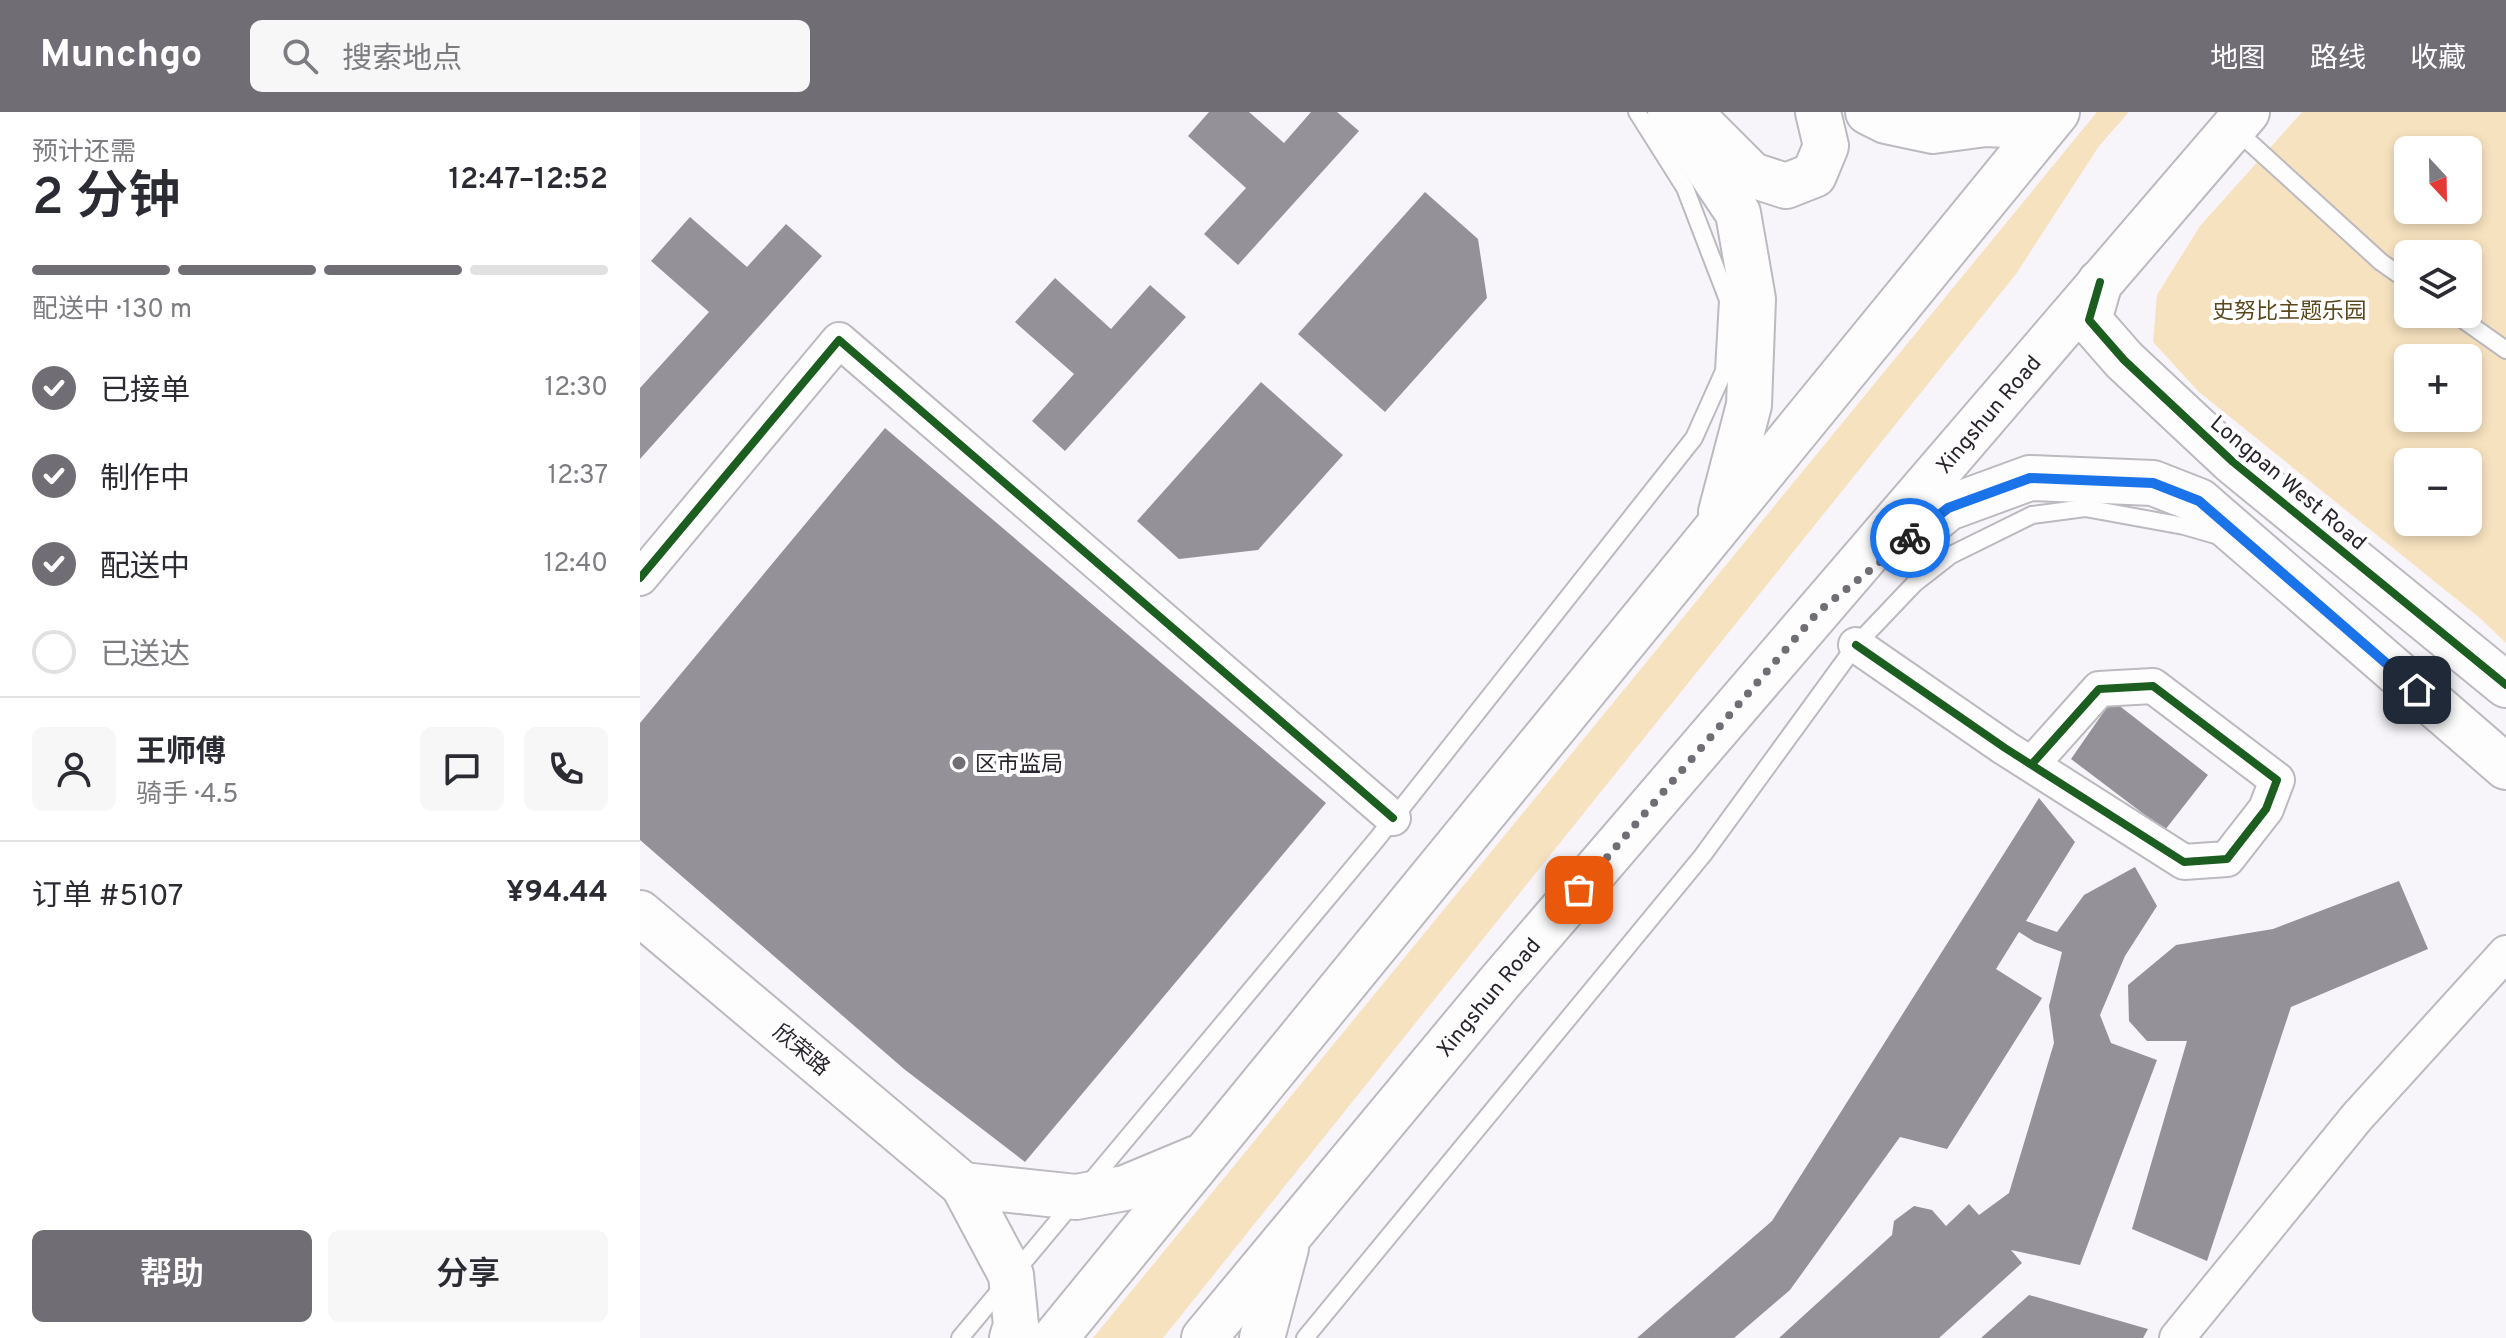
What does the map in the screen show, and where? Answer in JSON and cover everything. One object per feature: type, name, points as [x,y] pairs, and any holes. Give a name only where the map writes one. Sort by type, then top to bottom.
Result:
[{"type":"main road","points":[[1670,112],[1738,213],[1753,299],[1749,405],[1717,527]]},
{"type":"main road","points":[[1687,112],[1752,175],[1786,186],[1814,175],[1826,146],[1818,112]]},
{"type":"main road","points":[[1868,112],[1886,121],[1933,131],[2051,119]]},
{"type":"main road","points":[[1055,1338],[2051,119]]},
{"type":"main road","name":"Xingshun Road","points":[[1204,1338],[1499,983],[2240,120]]},
{"type":"main road","name":"Longpan West Road","points":[[2100,282],[2089,320],[2124,360],[2233,462],[2506,685]]},
{"type":"main road","points":[[2233,462],[2187,447],[2169,468],[2199,501],[2506,767]]},
{"type":"main road","points":[[1818,612],[1948,508],[2030,478],[2153,483],[2199,501]]},
{"type":"main road","name":"欣荣路","points":[[640,913],[963,1185]]},
{"type":"main road","points":[[963,1185],[1076,1197],[1125,1188],[1202,1156]]},
{"type":"main road","points":[[963,1185],[1011,1275],[1016,1325],[1012,1338]]},
{"type":"main road","points":[[1262,1338],[1289,1236]]},
{"type":"street","points":[[640,578],[839,340],[1393,818]]},
{"type":"street","points":[[1856,645],[2032,764],[2184,862],[2227,859],[2266,809],[2277,780],[2153,686],[2099,689],[2032,764]]},
{"type":"street","points":[[2177,1338],[2357,1117],[2506,953]]},
{"type":"lane","points":[[960,1338],[1393,818],[1694,438],[1724,371],[1728,300],[1685,188],[1637,112]]},
{"type":"lane","points":[[2240,120],[2381,262],[2394,271]]},
{"type":"lane","points":[[2475,328],[2506,350]]},
{"type":"lane","points":[[1305,1338],[1703,855],[1856,645],[1914,584],[1951,555],[2032,515],[2085,508],[2184,526],[2251,546]]},
{"type":"green space","points":[[2097,112],[2129,112],[2099,146],[2016,274],[1163,1338],[1093,1338]]},
{"type":"green space","name":"史努比主题乐园","points":[[2302,112],[2506,112],[2506,643],[2480,618],[2199,392],[2153,342],[2157,295],[2200,226]]},
{"type":"building","points":[[1209,112],[1249,112],[1284,143],[1311,112],[1337,112],[1359,131],[1238,265],[1204,234],[1246,188],[1188,136]]},
{"type":"building","points":[[1425,192],[1478,239],[1487,298],[1385,412],[1298,334]]},
{"type":"building","points":[[690,217],[747,267],[786,224],[822,256],[640,459],[640,388],[709,312],[651,261]]},
{"type":"building","points":[[1055,278],[1111,329],[1150,285],[1186,317],[1065,451],[1032,421],[1074,374],[1015,322]]},
{"type":"building","points":[[1261,382],[1343,455],[1258,550],[1179,559],[1137,521]]},
{"type":"building","name":"区市监局","points":[[885,428],[1326,803],[1025,1162],[904,1069],[640,840],[640,723]]},
{"type":"building","points":[[2112,700],[2208,775],[2165,830],[2071,759]]},
{"type":"building","points":[[2039,798],[2075,842],[2026,921],[2057,932],[2084,895],[2135,867],[2157,906],[2125,956],[2100,1015],[2111,1043],[2157,1060],[2080,1265],[2011,1250],[2022,1263],[1939,1338],[1779,1338],[1892,1235],[1894,1221],[1914,1206],[1932,1210],[1946,1226],[1969,1204],[1979,1215],[2009,1193],[2054,1043],[2049,1006],[2062,952],[2019,932],[1996,969],[2042,998],[1947,1149],[1900,1137],[1790,1290],[1734,1338],[1637,1338],[1772,1221]]},
{"type":"building","points":[[2399,881],[2428,949],[2291,1007],[2207,1261],[2132,1229],[2187,1041],[2147,1041],[2129,1021],[2128,985],[2176,945],[2273,929]]},
{"type":"building","points":[[2029,1295],[2148,1329],[2143,1338],[1981,1338]]},
{"type":"cycle path","points":[[2100,282],[2089,320],[2124,360],[2233,462],[2506,685]]},
{"type":"cycle path","points":[[640,578],[839,340],[1393,818]]},
{"type":"cycle path","points":[[1856,645],[2005,748],[2184,862],[2227,859],[2266,809],[2277,780],[2153,686],[2099,689],[2032,764]]},
{"type":"way so far","points":[[1579,890],[1818,612],[1910,538]]},
{"type":"place","name":"区市监局","points":[[959,763]]},
{"type":"route","points":[[1910,538],[1948,508],[2030,478],[2153,483],[2199,501],[2417,690]]}]
